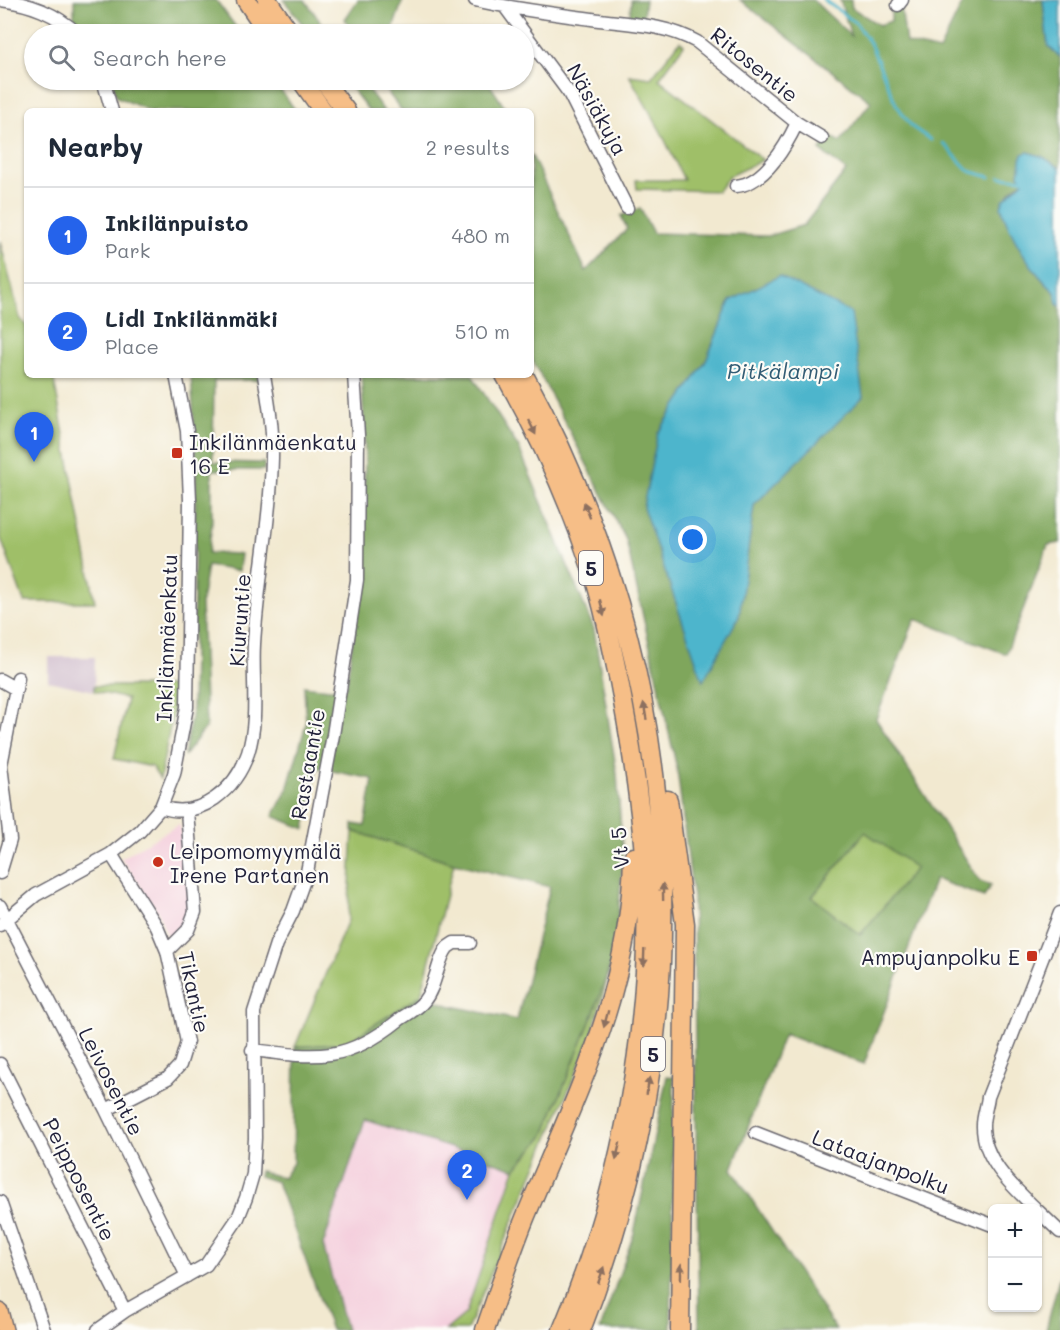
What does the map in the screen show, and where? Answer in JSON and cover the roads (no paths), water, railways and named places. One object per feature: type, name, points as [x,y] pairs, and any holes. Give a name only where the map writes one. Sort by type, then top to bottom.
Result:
[{"type":"highway","points":[[246,0],[262,24]]},
{"type":"highway","points":[[267,0],[284,24]]},
{"type":"highway","points":[[308,90],[321,108]]},
{"type":"highway","points":[[330,90],[344,108]]},
{"type":"highway","name":"Vt 5","points":[[506,378],[561,488],[592,571],[615,662],[635,774],[645,869],[644,962],[637,1042],[622,1133],[595,1237],[562,1330]]},
{"type":"highway","name":"Vt 5","points":[[526,378],[553,428],[608,565],[636,662],[655,768],[663,892],[662,963],[655,1044],[633,1168],[618,1226],[581,1330]]},
{"type":"highway","points":[[655,768],[666,793],[685,924],[680,1330]]},
{"type":"highway","points":[[485,1330],[524,1220],[581,1089],[604,1029],[618,974],[633,873],[635,774]]},
{"type":"highway","points":[[477,1330],[516,1232],[524,1220]]},
{"type":"main road","points":[[0,1311],[5,1330]]},
{"type":"street","points":[[1,0],[27,3],[49,13],[64,24]]},
{"type":"street","name":"Ritosentie","points":[[475,0],[659,27],[684,35],[697,42],[797,123],[822,138]]},
{"type":"street","name":"Näsiäkuja","points":[[505,6],[518,24]]},
{"type":"street","name":"Näsiäkuja","points":[[534,45],[569,93],[627,208]]},
{"type":"street","points":[[106,90],[111,108]]},
{"type":"street","name":"Ritosentie","points":[[736,186],[755,181],[779,153],[797,123]]},
{"type":"street","name":"Inkilänmäenkatu","points":[[4,922],[54,884],[111,854],[140,831],[161,807],[174,774],[187,707],[189,450],[184,410],[177,378]]},
{"type":"street","name":"Kiuruntie","points":[[186,811],[206,805],[226,788],[242,766],[251,740],[255,675],[254,646],[266,540],[271,466],[272,433],[264,378]]},
{"type":"street","name":"Rastaantie","points":[[98,1330],[125,1311],[187,1276],[212,1258],[238,1218],[246,1198],[254,1150],[252,1050],[254,1012],[276,944],[293,911],[307,872],[345,662],[357,580],[358,453],[354,378]]},
{"type":"street","points":[[0,680],[17,684],[1,765],[10,831],[0,873]]},
{"type":"street","points":[[161,807],[173,811],[186,811],[195,912],[188,930],[167,951]]},
{"type":"street","name":"Tikantie","points":[[106,1110],[168,1078],[184,1057],[187,1042],[167,951],[158,927],[111,854]]},
{"type":"street","name":"Leivosentie","points":[[0,906],[4,922],[106,1110],[187,1276]]},
{"type":"street","points":[[1031,1204],[1009,1182],[993,1159],[983,1126],[988,1097],[1060,913]]},
{"type":"street","points":[[252,1050],[321,1055],[354,1050],[378,1037],[424,1002],[434,985],[448,947],[454,943],[470,944]]},
{"type":"street","name":"Peipposentie","points":[[0,1064],[125,1311]]},
{"type":"street","name":"Lataajanpolku","points":[[756,1133],[988,1223]]},
{"type":"street","points":[[0,1202],[44,1330]]},
{"type":"street","points":[[1042,1215],[1060,1232]]},
{"type":"water","points":[[1043,0],[1060,0],[1060,57],[1048,46]]},
{"type":"water","points":[[1028,152],[1043,157],[1060,168],[1060,306],[1057,304],[1055,292],[1046,284],[1022,252],[1001,206],[1004,199],[1024,180],[1019,175],[1022,154]]},
{"type":"water","name":"Pitkälampi","points":[[779,276],[851,313],[863,397],[754,505],[739,616],[703,681],[643,507],[658,433],[706,361],[730,301]]},
{"type":"waterway","points":[[824,0],[856,23],[870,43],[896,104],[912,127],[931,140]]},
{"type":"waterway","points":[[943,143],[969,171],[990,177]]},
{"type":"waterway","points":[[1000,177],[1024,179]]},
{"type":"place","name":"Inkilänmäenkatu 16 E","points":[[177,453]]},
{"type":"place","name":"Inkilänpuisto","points":[[34,462]]},
{"type":"place","name":"Leipomomyymälä Irene Partanen","points":[[158,862]]},
{"type":"place","name":"Ampujanpolku E","points":[[1032,956]]},
{"type":"place","name":"Lidl Inkilänmäki","points":[[467,1200]]}]
